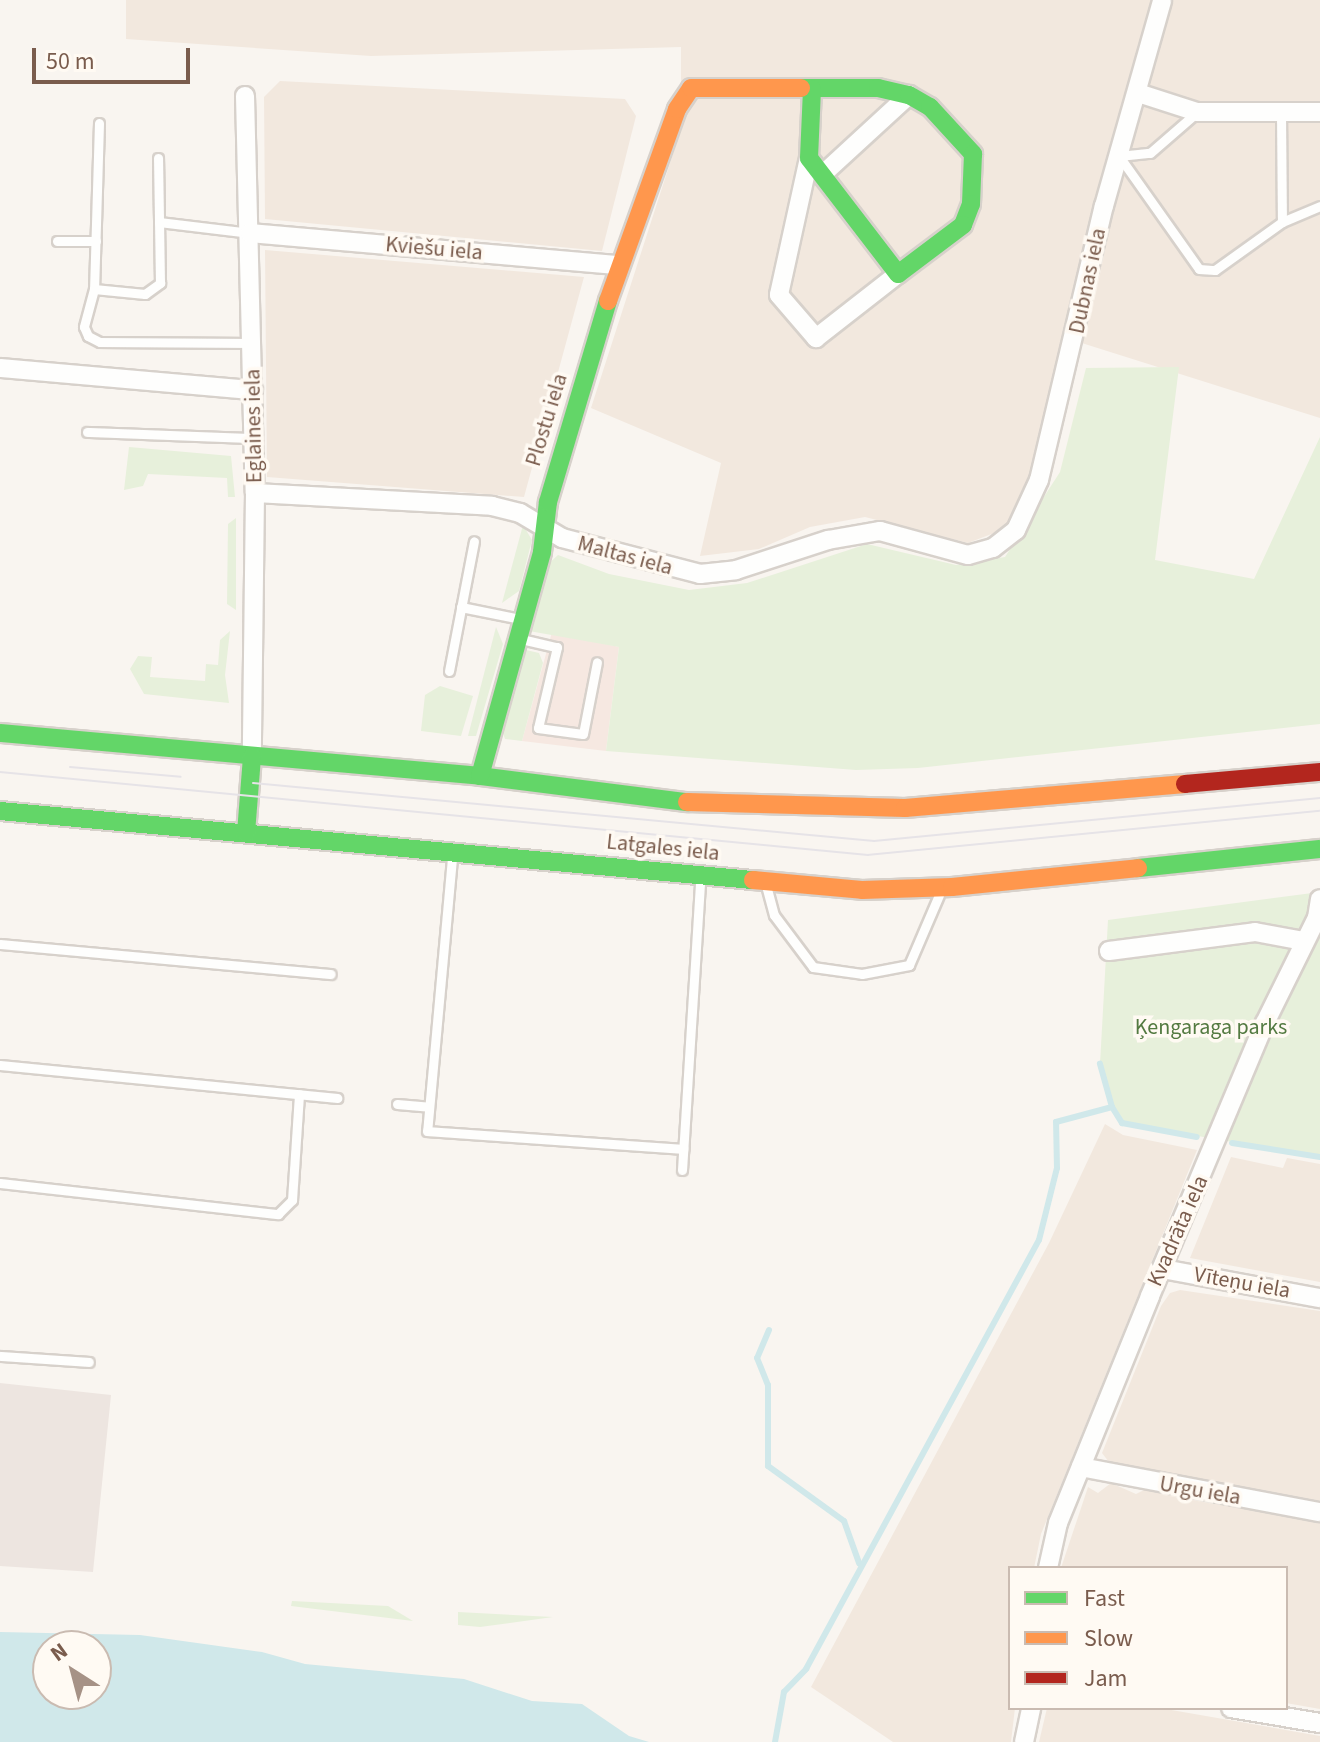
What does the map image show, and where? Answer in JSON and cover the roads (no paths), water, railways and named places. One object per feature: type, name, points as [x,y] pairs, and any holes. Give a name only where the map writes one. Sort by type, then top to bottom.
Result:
[{"type":"main road","name":"Plostu iela","points":[[480,776],[520,629],[545,527],[548,502],[619,265],[677,109],[691,88],[812,89]]},
{"type":"main road","points":[[878,88],[909,95],[930,107],[968,145],[975,166],[963,225],[898,274],[809,158],[812,89],[878,88]]},
{"type":"main road","points":[[0,733],[480,776],[690,802],[905,808],[1320,772]]},
{"type":"main road","points":[[246,833],[252,757]]},
{"type":"main road","name":"Latgales iela","points":[[0,811],[452,850],[700,877],[862,890],[952,887],[1320,849]]},
{"type":"street","name":"Dubnas iela","points":[[993,548],[1016,530],[1032,500],[1119,156],[1162,1]]},
{"type":"street","points":[[1138,93],[1197,112],[1320,112]]},
{"type":"street","points":[[823,174],[909,95]]},
{"type":"street","name":"Eglaines iela","points":[[245,96],[255,493],[252,757]]},
{"type":"street","points":[[809,158],[779,295],[816,338],[898,274]]},
{"type":"street","name":"Kviešu iela","points":[[250,233],[619,265]]},
{"type":"street","points":[[0,368],[253,390]]},
{"type":"street","name":"Maltas iela","points":[[255,493],[492,506],[520,513],[562,538],[625,558],[700,574],[736,570],[828,540],[880,531],[968,555],[993,548]]},
{"type":"street","name":"Kvadrāta iela","points":[[1048,1566],[1058,1523],[1081,1467],[1163,1269],[1319,912]]},
{"type":"street","points":[[1109,951],[1255,932],[1304,941]]},
{"type":"street","name":"Vīteņu iela","points":[[1163,1269],[1320,1298]]},
{"type":"street","name":"Urgu iela","points":[[1081,1467],[1320,1512]]},
{"type":"street","points":[[1024,1742],[1031,1710]]},
{"type":"street","points":[[1243,1710],[1320,1723]]},
{"type":"lane","points":[[1197,112],[1150,153],[1119,156],[1199,269],[1215,270],[1282,222],[1320,206]]},
{"type":"lane","points":[[1281,112],[1282,222]]},
{"type":"lane","points":[[99,123],[94,289],[84,327],[100,342],[252,343]]},
{"type":"lane","points":[[94,289],[155,291],[160,283],[158,158]]},
{"type":"lane","points":[[159,222],[250,233]]},
{"type":"lane","points":[[57,241],[96,241]]},
{"type":"lane","points":[[87,432],[252,438]]},
{"type":"lane","points":[[449,671],[474,541]]},
{"type":"lane","points":[[461,607],[557,647],[538,728],[583,734],[597,662]]},
{"type":"lane","points":[[452,850],[427,1131],[683,1149]]},
{"type":"lane","points":[[682,1170],[700,877]]},
{"type":"lane","points":[[766,882],[774,915],[813,967],[862,974],[909,965],[933,904],[952,887]]},
{"type":"lane","points":[[0,944],[331,974]]},
{"type":"lane","points":[[0,1065],[337,1098]]},
{"type":"lane","points":[[0,1183],[278,1214],[292,1200],[299,1094]]},
{"type":"lane","points":[[397,1104],[429,1107]]},
{"type":"lane","points":[[0,1356],[89,1362]]},
{"type":"water","points":[[0,1632],[32,1633],[32,1710],[112,1710],[112,1634],[140,1635],[262,1652],[305,1664],[464,1679],[532,1701],[582,1704],[629,1736],[649,1742],[0,1742]]},
{"type":"waterway","points":[[775,1742],[784,1692],[806,1669],[1039,1240],[1057,1168],[1056,1122],[1112,1107],[1100,1064]]},
{"type":"waterway","points":[[1112,1107],[1122,1123],[1197,1137]]},
{"type":"waterway","points":[[1232,1143],[1320,1157]]},
{"type":"waterway","points":[[769,1330],[757,1358],[768,1385],[768,1466],[844,1521],[859,1563]]},
{"type":"tram line","points":[[70,767],[181,777]]},
{"type":"tram line","points":[[0,772],[868,855],[1320,811]]},
{"type":"tram line","points":[[253,783],[874,841],[1320,798]]},
{"type":"park label","name":"Ķengaraga parks","points":[[1211,1028]]}]
